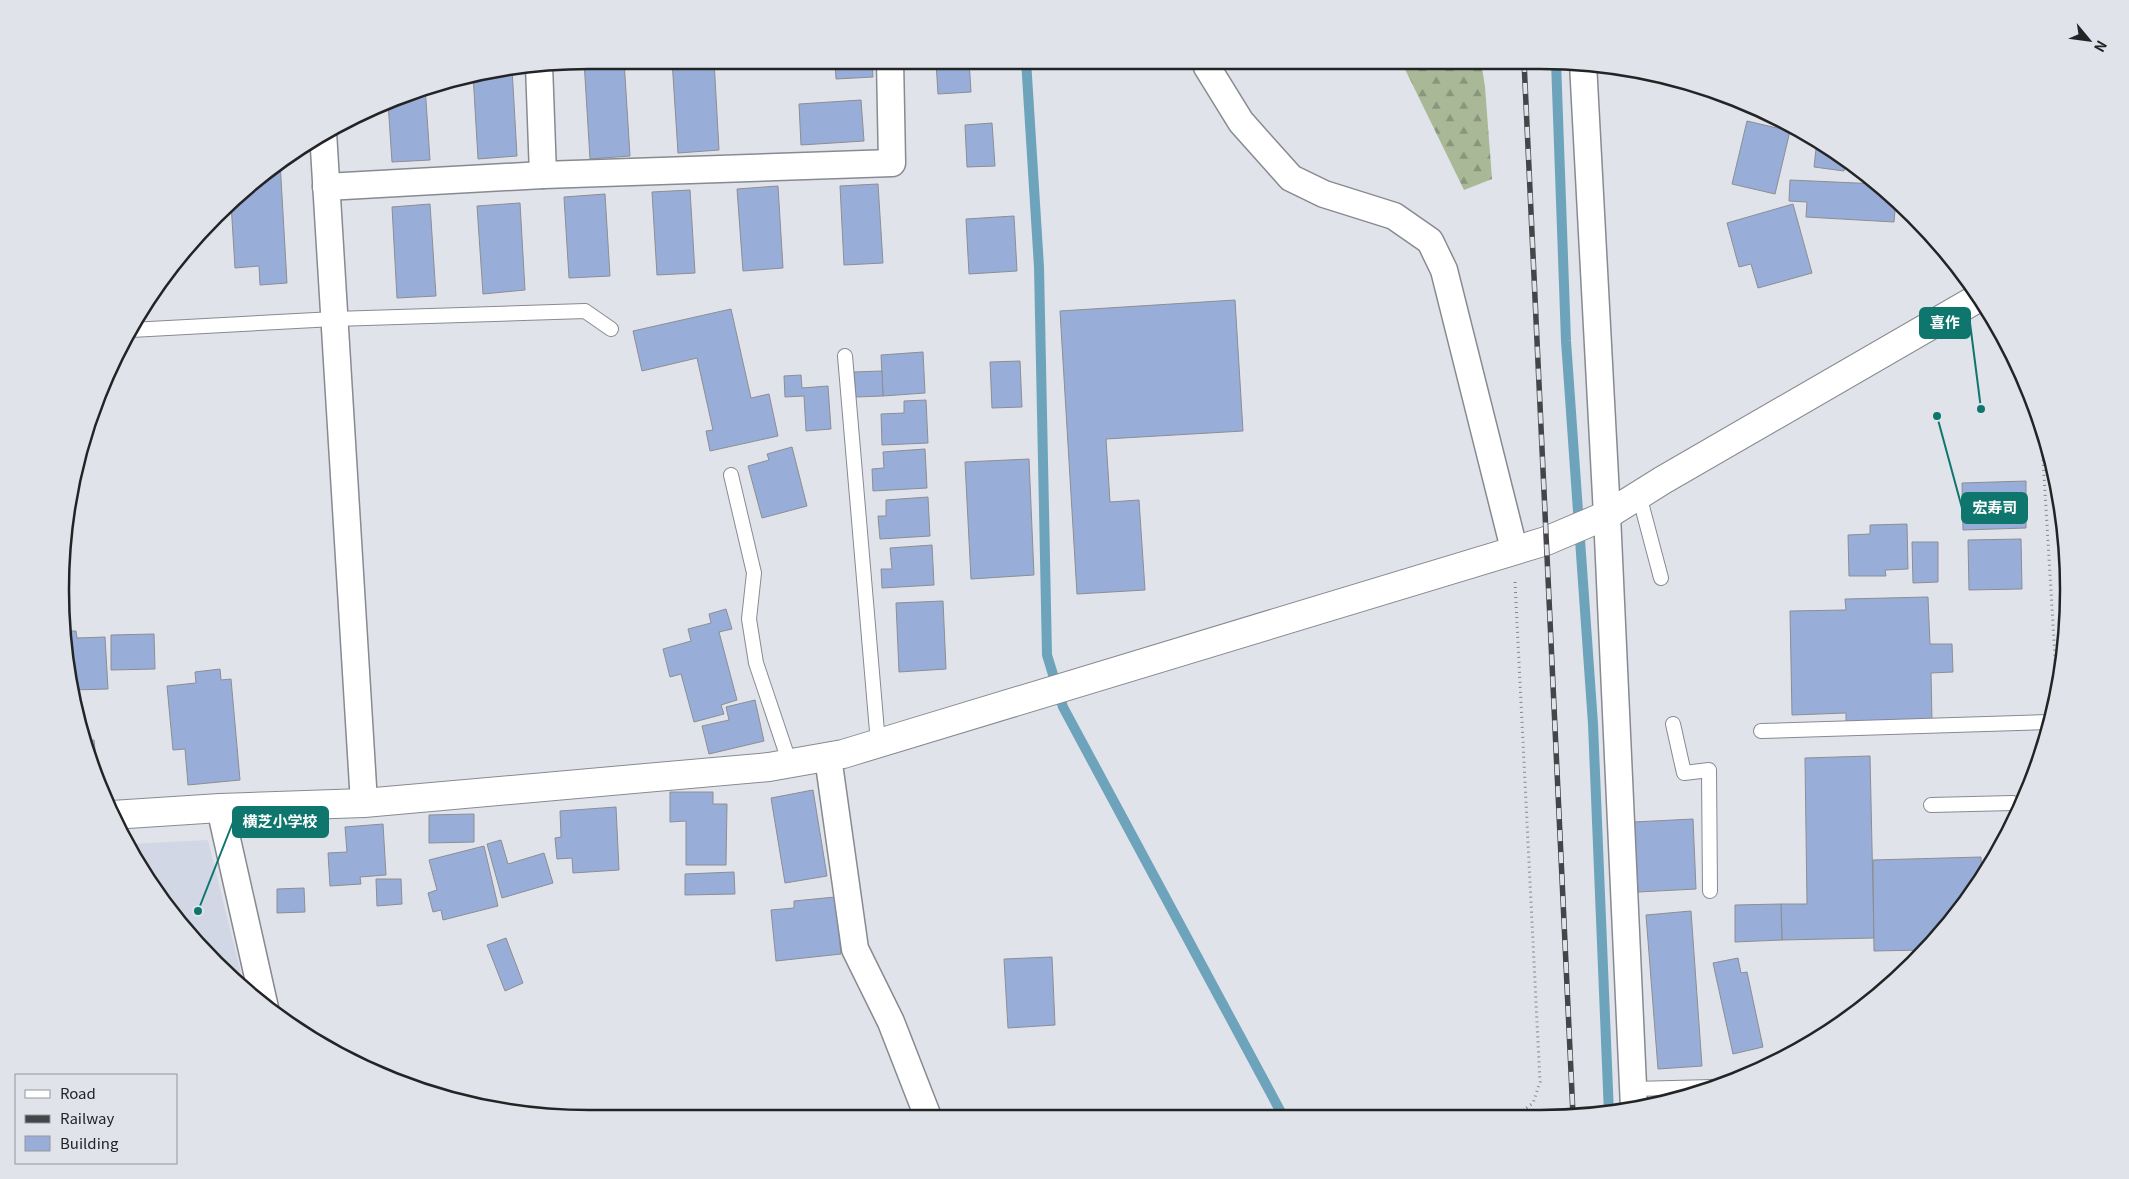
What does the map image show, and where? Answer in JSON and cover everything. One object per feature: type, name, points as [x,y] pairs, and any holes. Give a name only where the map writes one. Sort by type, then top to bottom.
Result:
[{"type":"street","points":[[326,187],[543,175],[892,163],[890,69]]},
{"type":"street","points":[[1208,69],[1241,122],[1291,178],[1324,194],[1394,216],[1430,242],[1444,270],[1514,549]]},
{"type":"street","points":[[539,71],[543,175]]},
{"type":"street","points":[[1583,71],[1634,1098]]},
{"type":"street","points":[[324,142],[364,803]]},
{"type":"street","points":[[120,815],[220,808],[364,803],[769,767],[828,757],[1557,536],[1604,516],[1973,301]]},
{"type":"street","points":[[828,757],[855,949],[891,1022],[925,1110]]},
{"type":"street","points":[[220,808],[262,995]]},
{"type":"lane","points":[[139,330],[334,319],[584,311],[611,329]]},
{"type":"lane","points":[[845,356],[878,743]]},
{"type":"lane","points":[[731,475],[754,573],[749,619],[756,663],[790,764]]},
{"type":"lane","points":[[1639,495],[1660,578]]},
{"type":"lane","points":[[1761,731],[2043,722]]},
{"type":"lane","points":[[1673,724],[1684,773],[1709,770],[1710,891]]},
{"type":"lane","points":[[1931,805],[2013,803]]},
{"type":"lane","points":[[1634,1098],[1681,1091]]},
{"type":"path","points":[[2043,454],[2055,661]]},
{"type":"path","points":[[1514,549],[1540,1082],[1533,1103],[1524,1110]]},
{"type":"shaded area","points":[[208,840],[242,977],[221,958],[176,907],[135,844]]},
{"type":"green space","points":[[1405,69],[1482,69],[1492,179],[1464,190]]},
{"type":"building","points":[[584,69],[625,69],[630,156],[590,159]]},
{"type":"building","points":[[673,69],[714,69],[719,150],[678,153]]},
{"type":"building","points":[[835,69],[873,69],[873,77],[836,79]]},
{"type":"building","points":[[936,69],[970,69],[971,92],[938,94]]},
{"type":"building","points":[[512,75],[517,156],[478,159],[473,82]]},
{"type":"building","points":[[426,95],[430,160],[392,162],[388,109]]},
{"type":"building","points":[[861,100],[864,141],[801,145],[799,104]]},
{"type":"building","points":[[1747,121],[1783,129],[1790,133],[1775,194],[1732,184]]},
{"type":"building","points":[[992,123],[995,166],[967,167],[965,125]]},
{"type":"building","points":[[1816,149],[1845,168],[1844,171],[1814,167]]},
{"type":"building","points":[[281,170],[287,283],[260,285],[259,266],[235,268],[232,211]]},
{"type":"building","points":[[1790,180],[1866,183],[1895,209],[1894,222],[1806,217],[1807,202],[1789,201]]},
{"type":"building","points":[[878,184],[883,263],[844,265],[840,186]]},
{"type":"building","points":[[778,186],[783,268],[743,271],[737,189]]},
{"type":"building","points":[[690,190],[695,273],[657,275],[652,192]]},
{"type":"building","points":[[605,194],[610,276],[569,278],[564,197]]},
{"type":"building","points":[[520,203],[525,290],[483,294],[477,206]]},
{"type":"building","points":[[430,204],[436,296],[397,298],[392,207]]},
{"type":"building","points":[[1793,204],[1812,273],[1758,288],[1751,264],[1739,267],[1727,223]]},
{"type":"building","points":[[1014,216],[1017,271],[969,274],[966,219]]},
{"type":"building","points":[[1235,300],[1243,431],[1106,439],[1110,502],[1139,500],[1145,590],[1077,594],[1060,311]]},
{"type":"building","points":[[731,309],[751,398],[769,394],[778,436],[710,451],[706,431],[713,430],[697,358],[642,371],[633,331]]},
{"type":"building","points":[[923,352],[925,393],[883,396],[881,355]]},
{"type":"building","points":[[1020,361],[1022,407],[992,408],[990,362]]},
{"type":"building","points":[[882,371],[883,396],[856,397],[854,372]]},
{"type":"building","points":[[801,375],[802,388],[828,386],[831,429],[806,431],[804,396],[785,397],[784,376]]},
{"type":"building","points":[[926,400],[928,443],[882,445],[881,414],[904,413],[904,401]]},
{"type":"building","points":[[792,447],[807,506],[762,518],[748,466],[769,460],[767,454]]},
{"type":"building","points":[[925,449],[927,488],[873,491],[872,469],[884,468],[883,452]]},
{"type":"building","points":[[1029,459],[1034,575],[971,579],[965,462]]},
{"type":"building","points":[[2026,481],[2026,528],[1963,530],[1962,483]]},
{"type":"building","points":[[928,497],[930,536],[880,539],[878,516],[886,516],[886,500]]},
{"type":"building","points":[[1907,524],[1908,569],[1885,570],[1886,576],[1849,576],[1848,535],[1870,534],[1870,525]]},
{"type":"building","points":[[2021,539],[2022,589],[1969,590],[1968,540]]},
{"type":"building","points":[[1912,542],[1938,542],[1938,582],[1913,583]]},
{"type":"building","points":[[932,545],[934,585],[882,588],[881,569],[892,569],[890,548]]},
{"type":"building","points":[[1928,597],[1930,644],[1952,644],[1953,672],[1931,673],[1932,721],[1846,723],[1846,713],[1792,715],[1790,611],[1846,610],[1845,599]]},
{"type":"building","points":[[943,601],[946,669],[899,672],[896,603]]},
{"type":"building","points":[[726,609],[732,629],[719,632],[737,700],[721,705],[724,714],[694,722],[681,674],[670,677],[663,649],[691,641],[688,629],[711,623],[709,614]]},
{"type":"building","points":[[71,631],[76,631],[77,638],[105,637],[108,689],[79,690]]},
{"type":"building","points":[[154,634],[155,669],[111,670],[111,635]]},
{"type":"building","points":[[220,669],[221,680],[231,679],[240,780],[188,785],[185,749],[173,750],[167,686],[196,683],[195,672]]},
{"type":"building","points":[[755,700],[764,741],[709,754],[702,726],[729,720],[726,707]]},
{"type":"building","points":[[91,740],[94,740],[96,756]]},
{"type":"building","points":[[1870,756],[1874,938],[1782,940],[1781,904],[1807,904],[1805,758]]},
{"type":"building","points":[[813,790],[827,876],[785,883],[771,798]]},
{"type":"building","points":[[670,792],[713,792],[713,804],[727,804],[726,865],[686,865],[686,821],[670,822]]},
{"type":"building","points":[[616,807],[619,870],[573,873],[572,858],[557,859],[555,838],[561,837],[560,811]]},
{"type":"building","points":[[474,814],[474,842],[429,843],[429,815]]},
{"type":"building","points":[[1693,819],[1696,889],[1638,892],[1634,822]]},
{"type":"building","points":[[383,824],[386,875],[360,877],[361,884],[330,886],[328,853],[347,852],[345,827]]},
{"type":"building","points":[[501,840],[508,864],[544,853],[553,883],[502,898],[487,844]]},
{"type":"building","points":[[484,846],[498,906],[443,920],[441,910],[433,912],[428,893],[437,890],[429,860]]},
{"type":"building","points":[[1981,857],[1981,864],[1953,907],[1915,950],[1874,951],[1873,860]]},
{"type":"building","points":[[734,872],[735,894],[685,895],[685,874]]},
{"type":"building","points":[[376,879],[401,879],[402,904],[377,906]]},
{"type":"building","points":[[304,888],[305,912],[277,913],[277,889]]},
{"type":"building","points":[[835,897],[841,954],[776,961],[771,910],[794,908],[794,901]]},
{"type":"building","points":[[1781,904],[1782,940],[1735,942],[1735,905]]},
{"type":"building","points":[[1691,911],[1702,1066],[1658,1069],[1646,915]]},
{"type":"building","points":[[506,938],[523,983],[505,991],[487,945]]},
{"type":"building","points":[[1052,957],[1055,1025],[1008,1028],[1004,959]]},
{"type":"building","points":[[1738,958],[1741,973],[1747,972],[1763,1047],[1733,1054],[1713,963]]},
{"type":"waterway","points":[[1027,69],[1039,267],[1047,655],[1063,707],[1280,1110]]},
{"type":"waterway","points":[[1556,69],[1566,341],[1593,724],[1609,1106]]},
{"type":"railway","points":[[1524,69],[1573,1109]]},
{"type":"place","name":"喜作","points":[[1981,409]]},
{"type":"place","name":"宏寿司","points":[[1937,416]]},
{"type":"place","name":"横芝小学校","points":[[198,911]]}]
